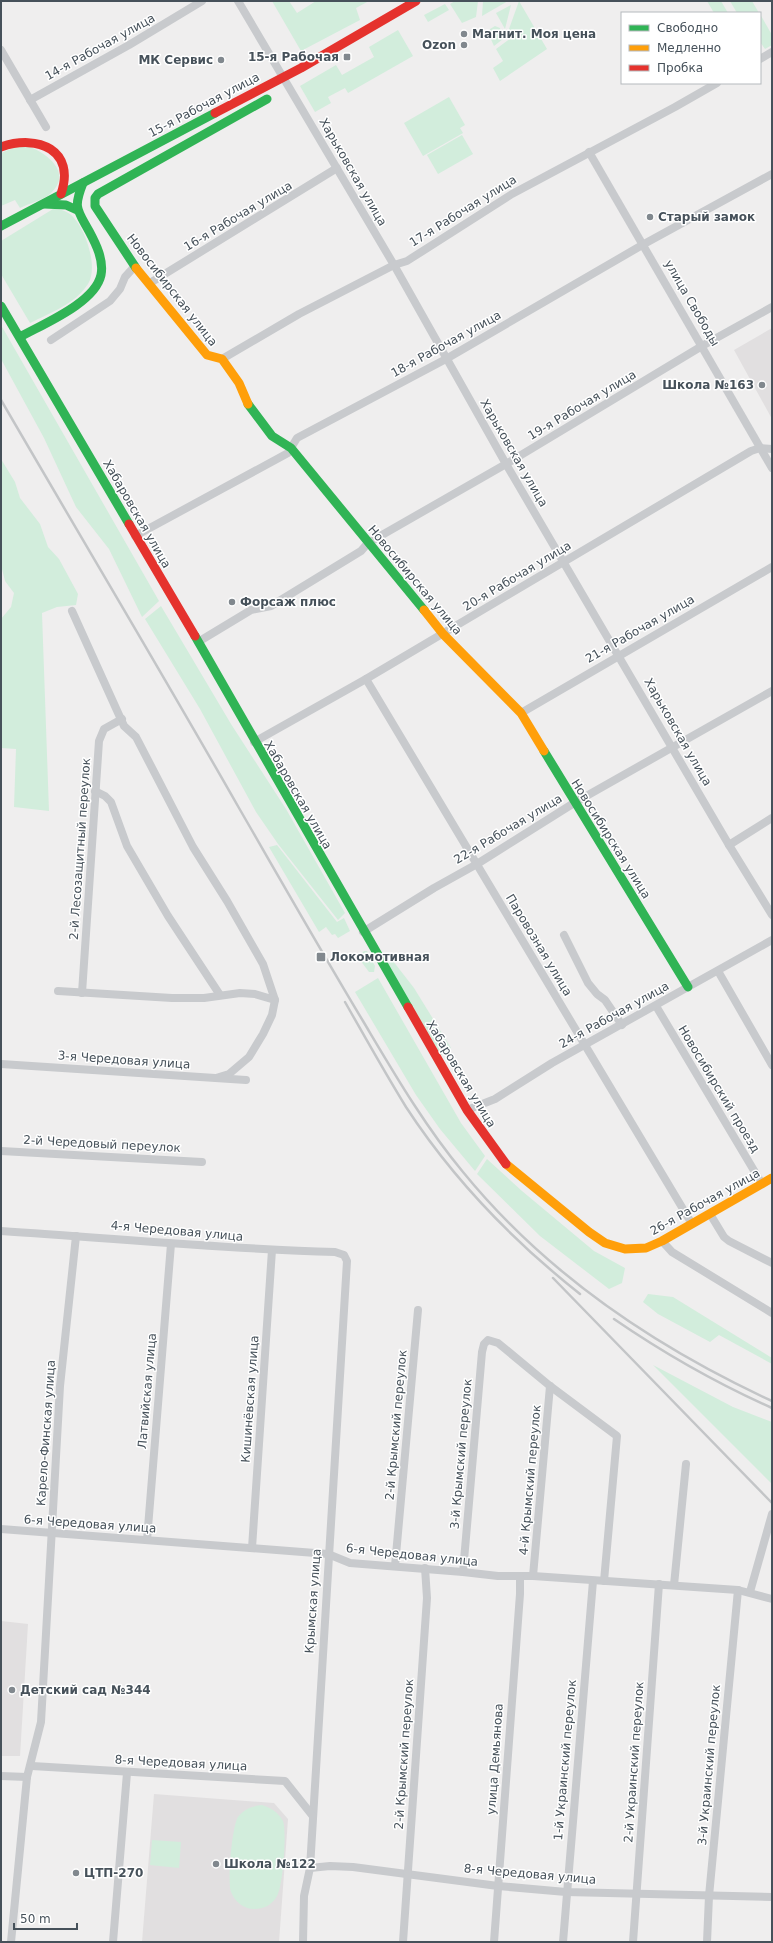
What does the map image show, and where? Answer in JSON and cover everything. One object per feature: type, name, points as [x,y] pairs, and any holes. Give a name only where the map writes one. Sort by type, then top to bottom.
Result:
[{"type":"main road","name":"15-я Рабочая улица","points":[[1,226],[284,77],[416,1]]},
{"type":"main road","points":[[241,114],[267,99]]},
{"type":"main road","name":"Новосибирская улица","points":[[241,114],[98,194],[94,202],[98,212],[135,266],[207,355],[222,359],[239,383],[246,402],[272,436],[291,448],[443,634],[521,713],[574,803],[688,987]]},
{"type":"main road","points":[[1,147],[25,140],[39,142],[51,149],[61,160],[65,169],[66,181],[61,194]]},
{"type":"main road","points":[[65,169],[79,178],[93,177]]},
{"type":"main road","points":[[20,337],[74,305],[95,288],[100,276],[100,257],[94,241],[78,210],[79,194],[83,183]]},
{"type":"main road","points":[[40,205],[66,205],[78,210]]},
{"type":"main road","name":"Хабаровская улица","points":[[1,306],[198,642],[363,932],[467,1110],[505,1163],[589,1232],[606,1243],[625,1250]]},
{"type":"main road","name":"26-я Рабочая улица","points":[[625,1250],[646,1248],[662,1241],[772,1178]]},
{"type":"street","name":"14-я Рабочая улица","points":[[30,100],[129,45],[202,1]]},
{"type":"street","name":"Харьковская улица","points":[[238,1],[394,265],[446,359],[563,562],[729,846],[772,915]]},
{"type":"street","points":[[1,50],[46,127]]},
{"type":"street","points":[[761,58],[772,52]]},
{"type":"street","name":"17-я Рабочая улица","points":[[222,359],[299,314],[394,265],[407,261],[512,194],[715,84]]},
{"type":"street","points":[[234,102],[241,114]]},
{"type":"street","name":"улица Свободы","points":[[590,152],[772,468]]},
{"type":"street","name":"16-я Рабочая улица","points":[[150,283],[337,168]]},
{"type":"street","name":"18-я Рабочая улица","points":[[135,536],[288,453],[297,438],[446,359],[644,244],[772,174]]},
{"type":"street","points":[[51,340],[110,301],[120,289],[125,277],[135,266]]},
{"type":"street","name":"19-я Рабочая улица","points":[[198,642],[251,610],[271,606],[361,551],[368,543],[506,464],[702,346],[772,307]]},
{"type":"street","name":"20-я Рабочая улица","points":[[254,742],[443,634],[751,451],[760,448],[772,449]]},
{"type":"street","name":"21-я Рабочая улица","points":[[521,713],[618,655],[772,567]]},
{"type":"street","points":[[72,611],[124,726],[136,737],[193,847],[227,901],[263,964],[275,1000],[272,1015],[264,1034],[249,1057],[229,1074],[216,1078]]},
{"type":"street","name":"Паровозная улица","points":[[366,679],[692,1224]]},
{"type":"street","name":"22-я Рабочая улица","points":[[363,932],[434,888],[477,864],[574,803],[772,691]]},
{"type":"street","name":"2-й Лесозащитный переулок","points":[[82,993],[99,741],[104,729],[122,719]]},
{"type":"street","points":[[95,791],[111,802],[126,846],[168,916],[220,995]]},
{"type":"street","points":[[729,846],[772,818]]},
{"type":"street","points":[[564,935],[588,983],[597,994],[605,1000],[622,1025]]},
{"type":"street","name":"24-я Рабочая улица","points":[[467,1110],[495,1099],[552,1063],[585,1046],[772,940]]},
{"type":"street","points":[[718,971],[772,1065]]},
{"type":"street","points":[[58,991],[172,998],[204,998],[220,995],[255,994],[275,1000]]},
{"type":"street","name":"Новосибирский проезд","points":[[656,1006],[762,1184]]},
{"type":"street","name":"3-я Чередовая улица","points":[[1,1064],[246,1080]]},
{"type":"street","name":"2-й Чередовый переулок","points":[[1,1151],[202,1162]]},
{"type":"street","points":[[710,1214],[724,1237],[729,1241],[772,1263]]},
{"type":"street","name":"4-я Чередовая улица","points":[[1,1231],[142,1240],[171,1244],[335,1252],[344,1255],[347,1261]]},
{"type":"street","name":"Карело-Финская улица","points":[[11,1942],[27,1777],[32,1766],[42,1722],[60,1386],[76,1236]]},
{"type":"street","points":[[662,1241],[672,1252],[772,1313]]},
{"type":"street","name":"Латвийская улица","points":[[147,1540],[171,1244]]},
{"type":"street","name":"Кишинёвская улица","points":[[252,1548],[272,1250]]},
{"type":"street","name":"Крымская улица","points":[[303,1942],[304,1896],[310,1868],[312,1815],[347,1261]]},
{"type":"street","name":"2-й Крымский переулок","points":[[395,1566],[418,1310]]},
{"type":"street","name":"3-й Крымский переулок","points":[[463,1572],[482,1352],[484,1344],[488,1340],[498,1343],[550,1386]]},
{"type":"street","points":[[550,1386],[617,1436],[604,1581]]},
{"type":"street","name":"4-й Крымский переулок","points":[[533,1576],[550,1386]]},
{"type":"street","points":[[674,1585],[686,1464]]},
{"type":"street","points":[[750,1592],[772,1514]]},
{"type":"street","name":"6-я Чередовая улица","points":[[1,1529],[328,1554],[350,1562],[498,1576],[533,1576],[738,1590],[772,1599]]},
{"type":"street","name":"2-й Крымский переулок","points":[[403,1942],[427,1598],[425,1568]]},
{"type":"street","name":"улица Демьянова","points":[[494,1942],[520,1594],[520,1577]]},
{"type":"street","name":"1-й Украинский переулок","points":[[563,1942],[593,1581]]},
{"type":"street","name":"2-й Украинский переулок","points":[[633,1942],[659,1584]]},
{"type":"street","name":"3-й Украинский переулок","points":[[707,1942],[709,1896],[738,1590]]},
{"type":"street","name":"8-я Чередовая улица","points":[[32,1766],[127,1773],[285,1781],[312,1815]]},
{"type":"street","points":[[113,1942],[127,1773]]},
{"type":"street","points":[[1,1776],[27,1777]]},
{"type":"street","name":"8-я Чередовая улица","points":[[310,1868],[330,1866],[408,1873],[498,1886],[566,1892],[637,1892],[772,1898]]},
{"type":"shaded area","name":"Школа №163","points":[[772,328],[772,419],[734,350]]},
{"type":"shaded area","name":"Детский сад №344","points":[[1,1621],[28,1624],[20,1756],[1,1756]]},
{"type":"shaded area","name":"Школа №122","points":[[154,1794],[274,1803],[288,1819],[279,1942],[142,1942]]},
{"type":"green space","points":[[272,1],[289,1],[297,13],[316,1],[369,1],[356,8],[360,20],[301,51]]},
{"type":"green space","points":[[455,1],[478,1],[476,17],[462,23],[450,4]]},
{"type":"green space","points":[[483,1],[508,1],[482,16]]},
{"type":"green space","points":[[519,1],[547,49],[500,81],[493,68],[503,61],[496,49],[511,38],[509,29]]},
{"type":"green space","points":[[707,1],[721,1],[727,12],[713,12]]},
{"type":"green space","points":[[730,1],[752,1],[758,12],[736,12]]},
{"type":"green space","points":[[445,4],[449,10],[428,22],[424,15]]},
{"type":"green space","points":[[511,5],[505,29],[496,13]]},
{"type":"green space","points":[[761,16],[772,35],[772,45],[765,49],[761,43]]},
{"type":"green space","points":[[495,26],[500,28],[503,39],[494,46],[489,35],[490,29]]},
{"type":"green space","points":[[398,30],[413,56],[348,93],[345,88],[328,97],[331,103],[315,112],[300,86],[336,65],[342,75],[374,57],[369,47]]},
{"type":"green space","points":[[449,97],[465,125],[460,128],[463,133],[423,156],[404,123]]},
{"type":"green space","points":[[462,135],[473,154],[438,174],[427,155]]},
{"type":"green space","points":[[28,146],[43,153],[55,165],[59,178],[57,186],[45,198],[20,208],[15,200],[1,206],[1,153],[13,148]]},
{"type":"green space","points":[[53,209],[62,210],[70,214],[81,228],[89,247],[92,268],[91,277],[83,291],[76,297],[54,312],[30,323],[1,274],[1,241]]},
{"type":"green space","points":[[1,325],[159,601],[142,617],[109,549],[76,507],[44,438],[1,359]]},
{"type":"green space","points":[[1,459],[15,482],[20,498],[40,524],[48,547],[59,559],[78,594],[76,605],[57,607],[42,613],[49,811],[14,807],[16,749],[1,748],[1,619],[11,607],[14,593],[5,581],[1,565]]},
{"type":"green space","points":[[161,606],[231,724],[286,809],[345,913],[338,920],[278,844],[256,812],[200,709],[145,619]]},
{"type":"green space","points":[[277,845],[337,922],[344,918],[350,931],[338,938],[335,934],[332,935],[326,927],[319,932],[269,847]]},
{"type":"green space","points":[[364,951],[367,951],[375,966],[374,972],[369,972],[360,960],[361,954]]},
{"type":"green space","points":[[393,961],[414,988],[451,1048],[440,1056],[386,964]]},
{"type":"green space","points":[[378,978],[461,1123],[485,1156],[475,1171],[440,1129],[416,1095],[355,992]]},
{"type":"green space","points":[[487,1159],[522,1191],[594,1251],[625,1268],[622,1283],[609,1289],[540,1236],[477,1174]]},
{"type":"green space","points":[[648,1294],[673,1297],[772,1358],[772,1364],[719,1335],[710,1342],[658,1314],[643,1302]]},
{"type":"green space","points":[[653,1365],[733,1407],[772,1422],[772,1484]]},
{"type":"green space","points":[[262,1805],[274,1811],[283,1821],[285,1836],[283,1871],[279,1891],[273,1902],[258,1909],[250,1909],[240,1904],[231,1892],[230,1866],[232,1842],[238,1817],[248,1808]]},
{"type":"green space","points":[[152,1840],[181,1842],[179,1868],[150,1865]]},
{"type":"railway","points":[[1,400],[347,995],[386,1060],[435,1136],[463,1172],[495,1209],[566,1275],[604,1304],[644,1331],[728,1380],[772,1401]]},
{"type":"railway","points":[[345,1002],[406,1107],[424,1134],[464,1184],[531,1253],[580,1294]]},
{"type":"railway","points":[[553,1278],[772,1503]]},
{"type":"railway","points":[[614,1319],[691,1367],[772,1408]]},
{"type":"traffic: fast","points":[[136,268],[95,206],[95,198],[98,194],[267,99]]},
{"type":"traffic: fast","points":[[1,226],[215,113]]},
{"type":"traffic: fast","points":[[20,337],[67,312],[89,295],[97,285],[102,269],[99,252],[79,213],[77,203],[83,183]]},
{"type":"traffic: fast","points":[[44,204],[66,205],[77,210]]},
{"type":"traffic: fast","points":[[1,306],[129,524]]},
{"type":"traffic: fast","points":[[248,404],[272,436],[291,448],[424,610]]},
{"type":"traffic: fast","points":[[195,636],[408,1007]]},
{"type":"traffic: fast","points":[[544,751],[688,987]]},
{"type":"traffic: slow","points":[[136,268],[207,355],[222,359],[239,383],[248,404]]},
{"type":"traffic: slow","points":[[424,610],[443,634],[521,713],[544,751]]},
{"type":"traffic: slow","points":[[506,1164],[589,1232],[605,1243],[625,1249],[646,1248],[662,1241],[772,1178]]},
{"type":"traffic: jam","points":[[215,113],[301,68],[416,1]]},
{"type":"traffic: jam","points":[[1,147],[15,143],[28,143],[40,145],[50,149],[58,156],[63,166],[64,179],[61,194]]},
{"type":"traffic: jam","points":[[129,524],[195,636]]},
{"type":"traffic: jam","points":[[408,1007],[467,1110],[506,1164]]},
{"type":"place","name":"Магнит. Моя цена","points":[[464,34]]},
{"type":"place","name":"Ozon","points":[[464,45]]},
{"type":"place","name":"15-я Рабочая","points":[[347,57]]},
{"type":"place","name":"МК Сервис","points":[[221,60]]},
{"type":"place","name":"Старый замок","points":[[650,217]]},
{"type":"place","name":"Школа №163","points":[[762,385]]},
{"type":"place","name":"Форсаж плюс","points":[[232,602]]},
{"type":"place","name":"Локомотивная","points":[[321,957]]},
{"type":"place","name":"Детский сад №344","points":[[12,1690]]},
{"type":"place","name":"Школа №122","points":[[216,1864]]},
{"type":"place","name":"ЦТП-270","points":[[76,1873]]}]
